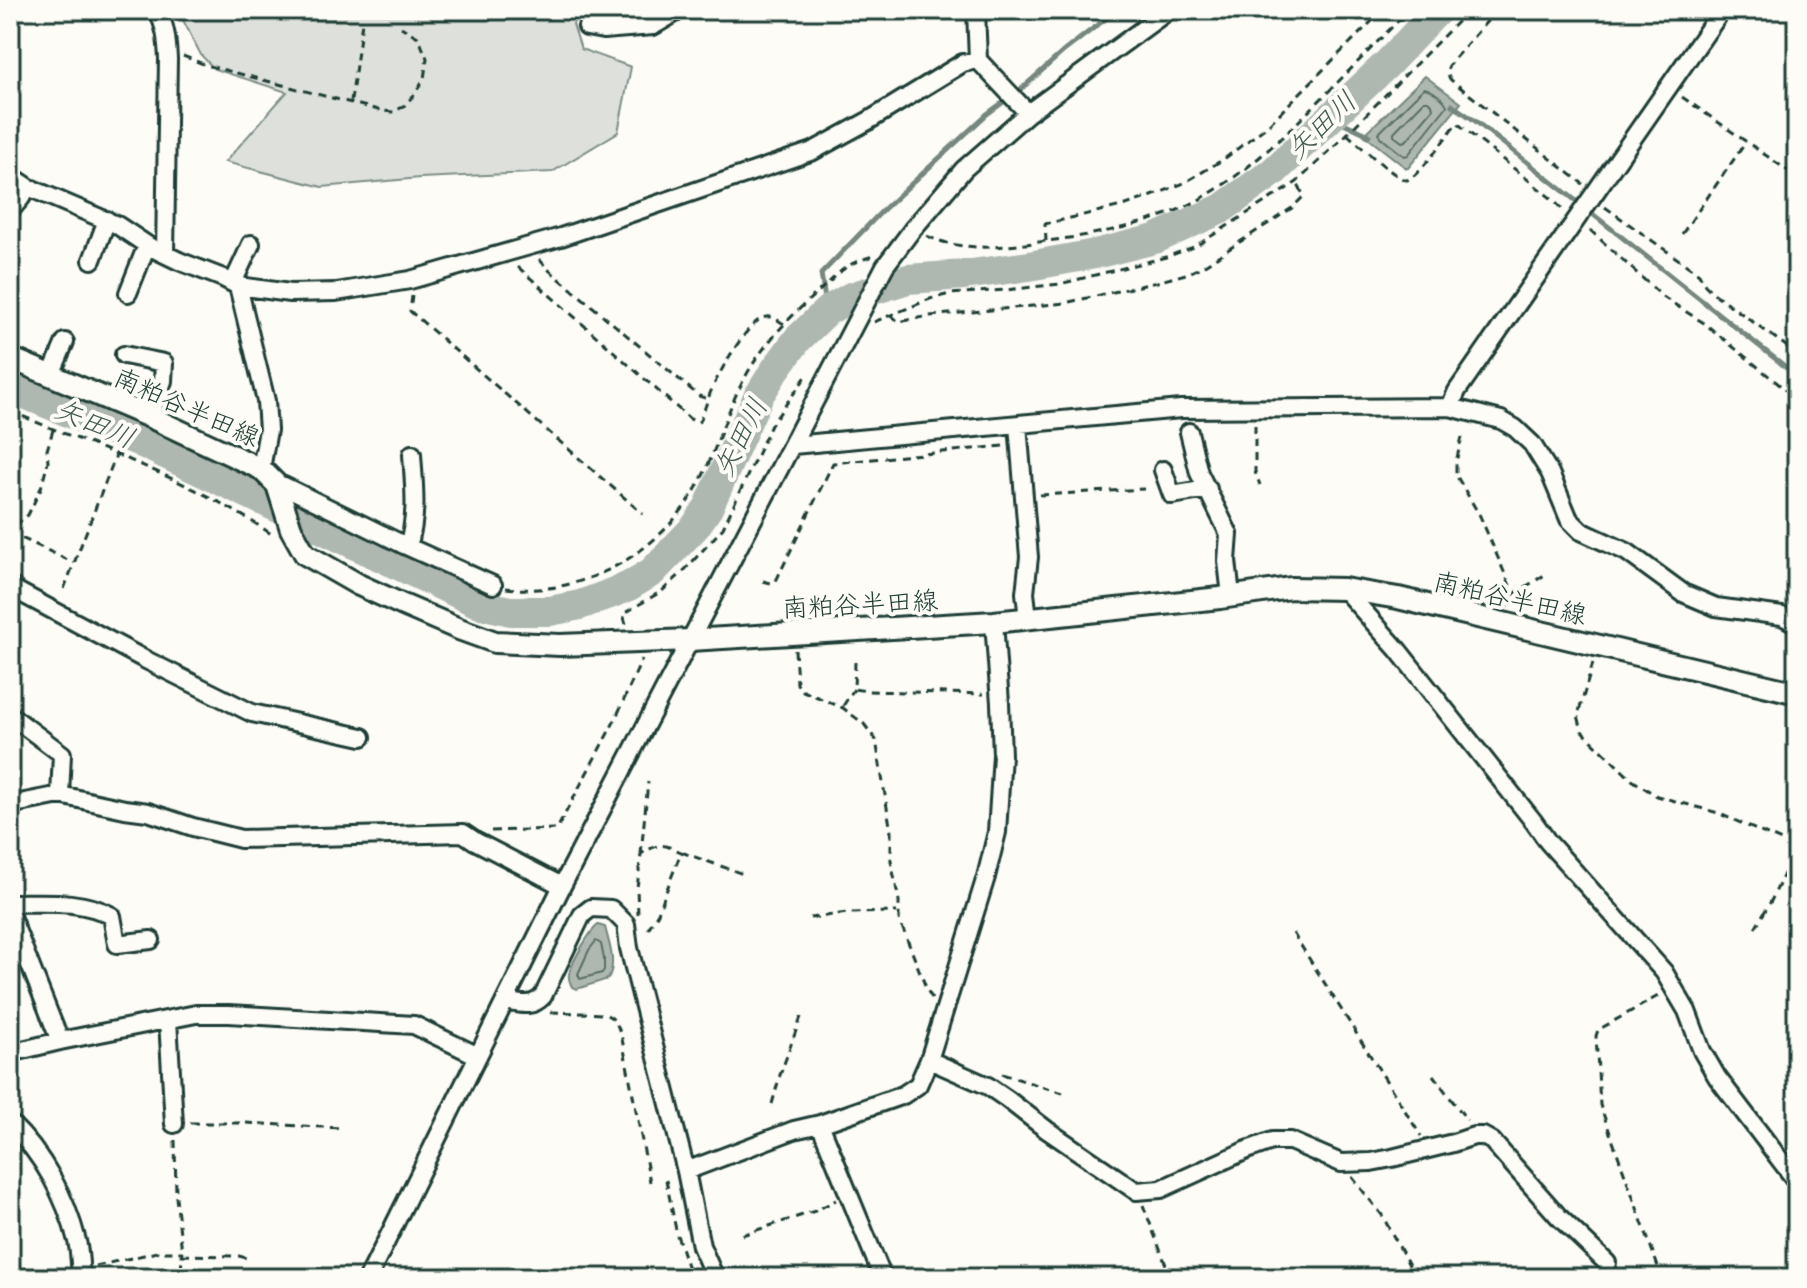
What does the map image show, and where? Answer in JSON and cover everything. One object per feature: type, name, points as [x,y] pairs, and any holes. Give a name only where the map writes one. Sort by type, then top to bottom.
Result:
[{"type":"main road","name":"南粕谷半田線","points":[[10,358],[150,417],[261,469],[277,485],[294,534],[305,554],[359,585],[495,642],[560,645],[690,640],[994,622],[1291,588],[1344,589],[1398,598],[1797,693]]},
{"type":"street","points":[[157,10],[167,36],[168,53],[165,254]]},
{"type":"street","points":[[587,27],[603,30],[653,26],[680,10]]},
{"type":"street","points":[[976,10],[978,60],[1028,113]]},
{"type":"street","points":[[368,1278],[562,886],[889,261],[964,169],[1028,113],[1169,10]]},
{"type":"street","points":[[1450,407],[1457,391],[1722,10]]},
{"type":"street","points":[[10,175],[28,187],[107,220],[179,261],[235,285],[290,293],[336,292],[410,280],[532,246],[813,151],[963,63],[978,60]]},
{"type":"street","points":[[10,211],[28,187]]},
{"type":"street","points":[[92,260],[107,220]]},
{"type":"street","points":[[251,244],[235,285],[266,401],[268,430],[261,469]]},
{"type":"street","points":[[128,293],[147,245]]},
{"type":"street","points":[[51,375],[65,342]]},
{"type":"street","points":[[124,355],[164,363],[163,381],[150,417]]},
{"type":"street","points":[[793,445],[1181,409],[1450,407],[1501,420],[1532,444],[1550,473],[1569,519],[1581,531],[1627,552],[1683,593],[1716,607],[1782,616],[1797,624]]},
{"type":"street","points":[[1018,425],[1029,557],[1025,593],[1028,618]]},
{"type":"street","points":[[1189,432],[1199,473],[1229,534],[1227,561],[1231,596]]},
{"type":"street","points":[[408,546],[415,507],[412,454]]},
{"type":"street","points":[[1163,470],[1171,500],[1208,489]]},
{"type":"street","points":[[277,485],[493,585]]},
{"type":"street","points":[[10,585],[144,659],[252,713],[362,737]]},
{"type":"street","points":[[1344,589],[1398,650],[1548,842],[1664,972],[1687,1011],[1702,1051],[1717,1077],[1797,1182]]},
{"type":"street","points":[[686,1171],[794,1130],[903,1095],[918,1085],[929,1060],[997,832],[1002,755],[994,622]]},
{"type":"street","points":[[10,715],[62,754],[60,795]]},
{"type":"street","points":[[10,805],[60,795],[148,812],[241,839],[463,833],[562,886]]},
{"type":"street","points":[[10,903],[70,904],[91,908],[112,916],[117,944],[151,940]]},
{"type":"street","points":[[505,1001],[527,1005],[534,1004],[543,996],[582,915],[591,908],[611,909],[626,924],[629,948],[686,1171],[701,1246],[715,1278]]},
{"type":"street","points":[[10,914],[60,1041]]},
{"type":"street","points":[[10,1053],[196,1014],[229,1014],[414,1025],[478,1056]]},
{"type":"street","points":[[168,1020],[174,1124]]},
{"type":"street","points":[[929,1060],[988,1086],[1136,1191],[1161,1189],[1272,1141],[1290,1141],[1333,1160],[1346,1162],[1392,1158],[1483,1136],[1492,1141],[1559,1217],[1607,1263]]},
{"type":"street","points":[[10,1123],[53,1180],[73,1226],[81,1274]]},
{"type":"street","points":[[820,1124],[883,1278]]},
{"type":"path","points":[[1046,241],[1045,224],[1152,196],[1184,183],[1251,141],[1383,10]]},
{"type":"path","points":[[912,230],[961,247],[990,248],[1106,231],[1186,206],[1256,161],[1287,134],[1409,10]]},
{"type":"path","points":[[857,319],[864,325],[950,294],[1060,284],[1194,247],[1297,182],[1469,10]]},
{"type":"path","points":[[1497,10],[1448,67],[1447,75],[1451,80],[1590,202],[1699,274],[1712,292],[1797,354]]},
{"type":"path","points":[[351,103],[362,22]]},
{"type":"path","points":[[168,53],[394,112],[404,106],[424,79],[427,58],[418,37],[401,27]]},
{"type":"path","points":[[1668,87],[1797,177]]},
{"type":"path","points":[[1682,234],[1746,142]]},
{"type":"path","points":[[891,315],[899,322],[929,316],[1039,307],[1189,273],[1292,208],[1304,196],[1297,182]]},
{"type":"path","points":[[532,246],[549,270],[699,396],[708,399]]},
{"type":"path","points":[[507,253],[515,264],[697,422],[726,362],[752,325],[765,316],[784,324]]},
{"type":"path","points":[[493,585],[510,589],[536,589],[567,585],[595,576],[632,558],[661,533],[697,488],[741,384],[784,324],[845,268],[871,256],[889,261]]},
{"type":"path","points":[[410,280],[410,311],[643,514]]},
{"type":"path","points":[[633,642],[623,614],[662,591],[723,528],[771,425],[805,378],[814,371],[829,374]]},
{"type":"path","points":[[1256,409],[1254,455],[1260,485]]},
{"type":"path","points":[[10,411],[117,454],[220,501],[280,540],[294,534]]},
{"type":"path","points":[[53,429],[41,488],[28,515],[12,531],[74,563]]},
{"type":"path","points":[[1462,437],[1456,475],[1480,516],[1514,595]]},
{"type":"path","points":[[763,581],[776,581],[833,463],[1019,444]]},
{"type":"path","points":[[64,589],[117,454]]},
{"type":"path","points":[[1025,496],[1144,489]]},
{"type":"path","points":[[1501,622],[1511,596],[1546,574]]},
{"type":"path","points":[[794,634],[797,684],[808,694],[843,708],[864,724],[876,740],[891,832],[891,861],[899,919],[927,990],[942,1015]]},
{"type":"path","points":[[463,833],[557,829],[654,641]]},
{"type":"path","points":[[1598,645],[1578,715],[1582,731],[1593,743],[1632,780],[1657,796],[1718,813],[1797,848],[1755,928]]},
{"type":"path","points":[[843,708],[854,689],[855,662]]},
{"type":"path","points":[[854,689],[988,694],[999,698]]},
{"type":"path","points":[[638,916],[637,888],[648,782]]},
{"type":"path","points":[[641,854],[658,845],[668,846],[743,874]]},
{"type":"path","points":[[648,929],[658,913],[681,852]]},
{"type":"path","points":[[810,918],[848,913],[899,912]]},
{"type":"path","points":[[1293,933],[1427,1150]]},
{"type":"path","points":[[1662,1278],[1600,1105],[1596,1036],[1598,1030],[1673,988]]},
{"type":"path","points":[[534,1004],[550,1011],[604,1014],[616,1022],[650,1182]]},
{"type":"path","points":[[772,1104],[802,1014]]},
{"type":"path","points":[[1433,1075],[1466,1117],[1474,1136]]},
{"type":"path","points":[[181,1278],[174,1124],[244,1123],[341,1128]]},
{"type":"path","points":[[1346,1162],[1347,1170],[1382,1215],[1415,1276],[1403,1278]]},
{"type":"path","points":[[666,1180],[677,1235],[691,1278]]},
{"type":"path","points":[[1136,1191],[1171,1278]]},
{"type":"path","points":[[742,1235],[815,1211],[849,1194]]},
{"type":"path","points":[[81,1274],[146,1254],[246,1258]]},
{"type":"shaded area","points":[[176,10],[579,10],[573,24],[581,49],[631,67],[618,132],[552,172],[420,178],[322,187],[225,162],[287,92],[214,69],[201,55]]},
{"type":"water","points":[[1425,76],[1461,103],[1408,168],[1364,135]]},
{"type":"water","points":[[598,925],[605,927],[611,953],[611,973],[608,979],[577,989],[572,987],[569,974],[581,948]]},
{"type":"waterway","points":[[827,311],[821,274],[883,210],[987,114],[1117,10]]},
{"type":"waterway","name":"矢田川","points":[[10,388],[140,442],[480,604],[510,611],[550,611],[580,605],[629,586],[652,572],[695,527],[708,508],[758,397],[798,339],[827,311],[851,297],[908,279],[1029,266],[1155,239],[1221,209],[1273,172],[1388,63],[1438,10]]},
{"type":"waterway","points":[[1452,105],[1797,376]]},
{"type":"waterway","points":[[1331,117],[1369,135]]}]
